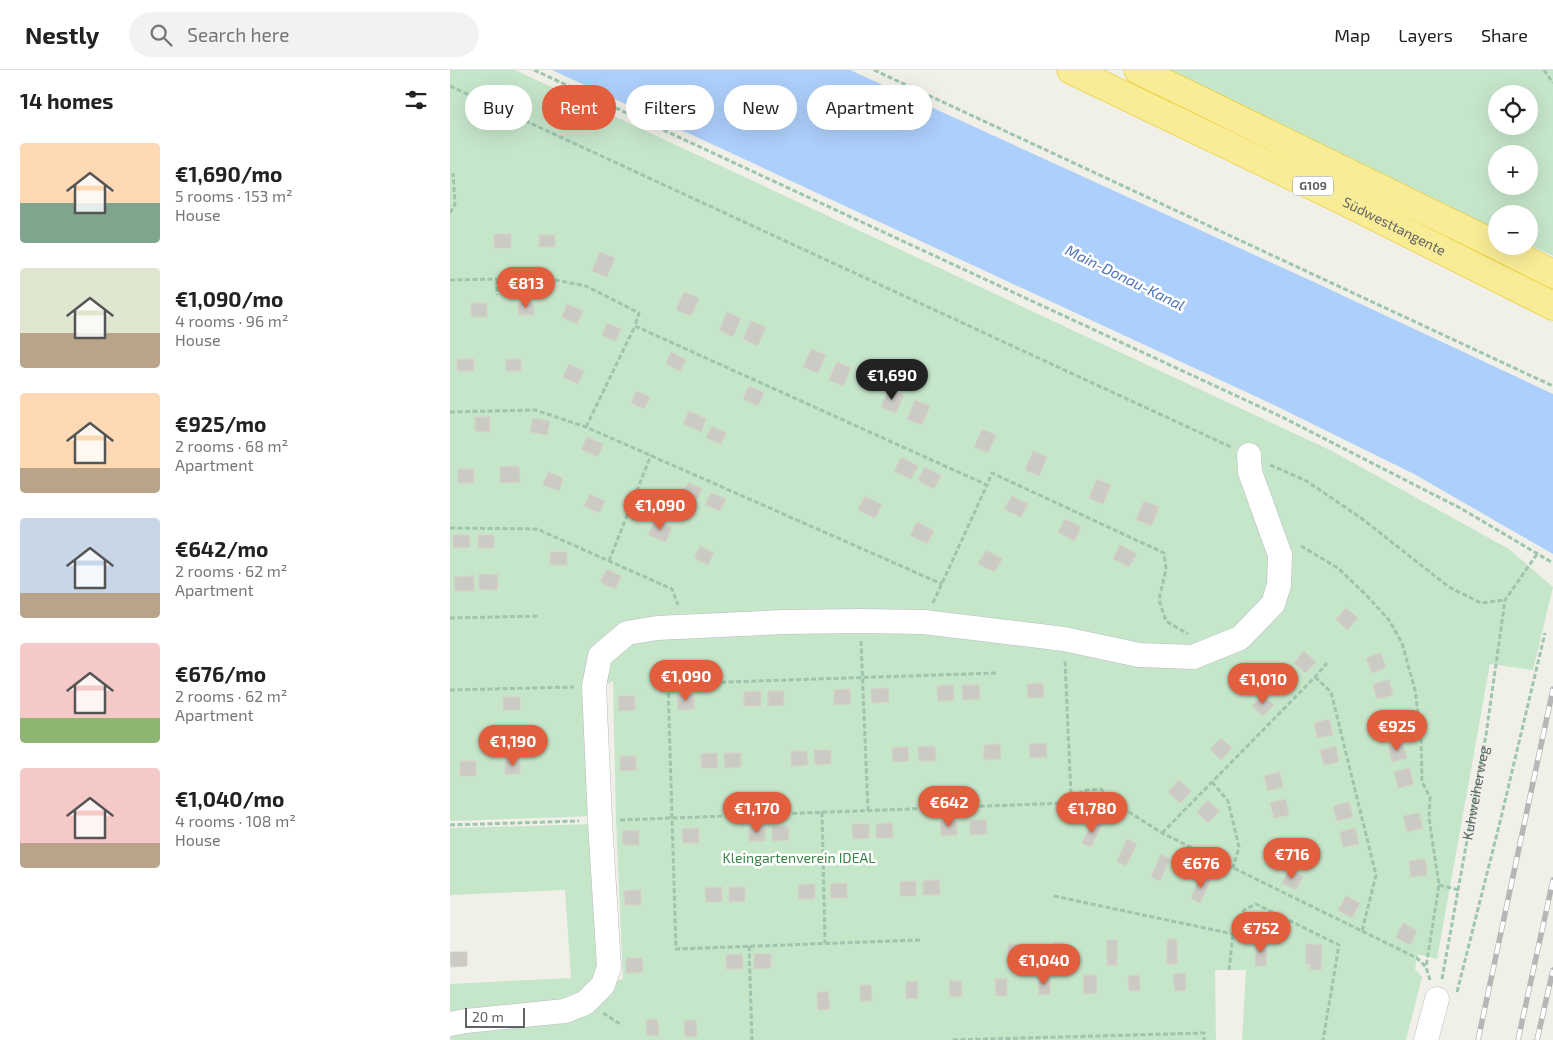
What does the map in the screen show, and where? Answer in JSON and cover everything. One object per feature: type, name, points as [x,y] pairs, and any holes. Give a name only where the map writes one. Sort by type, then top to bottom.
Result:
[{"type":"highway","name":"Südwesttangente","points":[[1071,70],[1337,198],[1553,306]]},
{"type":"highway","name":"Südwesttangente","points":[[1138,70],[1488,242]]},
{"type":"highway","name":"Südwesttangente","points":[[1515,255],[1553,274]]},
{"type":"lane","points":[[450,1024],[565,1011],[585,1003],[603,985],[609,967],[594,686],[600,656],[627,633],[657,628],[782,622],[861,620],[924,622],[1064,639],[1139,654],[1193,656],[1240,638],[1272,604],[1279,585],[1280,555],[1250,472],[1249,455]]},
{"type":"lane","points":[[1426,1040],[1446,998]]},
{"type":"path","points":[[534,70],[1282,418],[1462,510],[1553,563]]},
{"type":"path","points":[[874,70],[1553,386]]},
{"type":"path","points":[[1544,70],[1553,83]]},
{"type":"path","points":[[450,86],[1304,480],[1361,518],[1449,586],[1481,602],[1505,600]]},
{"type":"path","points":[[450,213],[455,204],[453,173]]},
{"type":"path","points":[[544,288],[545,278]]},
{"type":"path","points":[[450,280],[545,278],[586,286],[639,313],[635,326],[586,428]]},
{"type":"path","points":[[497,279],[497,296]]},
{"type":"path","points":[[635,326],[987,485]]},
{"type":"path","points":[[450,412],[535,410],[586,428],[942,584]]},
{"type":"path","points":[[609,561],[651,456]]},
{"type":"path","points":[[924,622],[992,473],[1164,553],[1166,569],[1160,600],[1166,621],[1190,636]]},
{"type":"path","points":[[450,528],[537,529],[672,589],[686,626]]},
{"type":"path","points":[[1277,544],[1300,546],[1338,568],[1389,620],[1402,642],[1415,690],[1421,736],[1422,782],[1430,796],[1429,818],[1439,885],[1426,967]]},
{"type":"path","name":"Kuhweiherweg","points":[[1446,998],[1458,890],[1486,735],[1505,600],[1537,554]]},
{"type":"path","points":[[450,618],[539,616]]},
{"type":"path","points":[[861,620],[868,810]]},
{"type":"path","points":[[1446,998],[1498,832],[1545,633]]},
{"type":"path","points":[[1064,639],[1071,796]]},
{"type":"path","points":[[1162,833],[1315,677],[1327,662]]},
{"type":"path","points":[[920,940],[676,949],[668,684],[997,673]]},
{"type":"path","points":[[1315,677],[1331,692],[1376,875],[1362,931]]},
{"type":"path","points":[[450,690],[594,686]]},
{"type":"path","points":[[1212,782],[1228,800],[1239,847],[1233,868]]},
{"type":"path","points":[[450,825],[1055,804],[1066,802],[1071,796],[1088,790],[1101,789],[1121,807],[1162,833],[1417,958],[1426,967],[1446,998]]},
{"type":"path","points":[[822,812],[825,943]]},
{"type":"path","points":[[1439,885],[1458,890]]},
{"type":"path","points":[[1054,896],[1233,934]]},
{"type":"path","points":[[1229,970],[1233,934],[1244,910],[1256,904],[1339,945],[1323,1040]]},
{"type":"path","points":[[749,946],[752,1040]]},
{"type":"path","points":[[953,1040],[1204,1033],[1204,1040]]},
{"type":"green space","name":"Kleingartenverein IDEAL","points":[[450,70],[515,70],[547,85],[542,85],[542,130],[616,130],[616,117],[626,122],[626,130],[644,130],[1332,451],[1509,549],[1553,587],[1533,670],[1490,664],[1437,959],[1418,954],[1415,969],[1422,977],[1406,1040],[1242,1040],[1246,970],[1215,970],[1216,1040],[450,1040],[450,1031],[575,1017],[612,981],[623,979],[616,820],[613,681],[592,692],[597,816],[450,821]]},
{"type":"green space","points":[[1164,70],[1553,70],[1553,256],[1538,249],[1538,205],[1488,205],[1488,225]]},
{"type":"green space","points":[[596,824],[602,973],[575,1002],[450,1015],[450,984],[571,978],[565,890],[450,895],[450,828]]},
{"type":"water","name":"Main-Donau-Kanal","points":[[552,70],[850,70],[883,85],[807,85],[807,130],[932,130],[932,107],[1316,283],[1553,394],[1553,554],[1414,474],[1274,405],[681,130],[714,130],[714,85],[626,85],[626,104],[616,100],[616,85],[584,85]]},
{"type":"building","points":[[494,234],[511,234],[511,248],[494,248]]},
{"type":"building","points":[[539,235],[555,235],[555,247],[539,247]]},
{"type":"building","points":[[600,252],[615,258],[607,277],[592,271]]},
{"type":"building","points":[[684,292],[699,298],[691,316],[676,310]]},
{"type":"building","points":[[471,303],[487,303],[487,317],[471,317]]},
{"type":"building","points":[[518,303],[534,303],[534,315],[518,315]]},
{"type":"building","points":[[567,304],[583,311],[577,324],[562,317]]},
{"type":"building","points":[[727,312],[741,318],[733,337],[719,330]]},
{"type":"building","points":[[751,321],[766,327],[758,346],[743,339]]},
{"type":"building","points":[[607,323],[621,329],[615,341],[602,335]]},
{"type":"building","points":[[811,349],[826,355],[818,373],[803,367]]},
{"type":"building","points":[[671,352],[686,360],[680,371],[666,364]]},
{"type":"building","points":[[457,359],[474,359],[474,371],[457,371]]},
{"type":"building","points":[[506,359],[521,359],[521,371],[506,371]]},
{"type":"building","points":[[837,362],[851,368],[843,386],[829,380]]},
{"type":"building","points":[[569,364],[584,371],[578,384],[563,377]]},
{"type":"building","points":[[749,386],[764,393],[758,406],[743,399]]},
{"type":"building","points":[[889,388],[904,395],[896,413],[881,407]]},
{"type":"building","points":[[636,391],[650,397],[644,409],[631,403]]},
{"type":"building","points":[[915,400],[930,406],[922,425],[907,419]]},
{"type":"building","points":[[689,411],[706,419],[701,432],[683,424]]},
{"type":"building","points":[[475,417],[490,417],[490,432],[475,431]]},
{"type":"building","points":[[533,418],[550,421],[547,435],[530,432]]},
{"type":"building","points":[[712,426],[726,433],[721,444],[706,438]]},
{"type":"building","points":[[982,429],[996,435],[988,453],[974,447]]},
{"type":"building","points":[[587,437],[603,444],[598,457],[581,449]]},
{"type":"building","points":[[1033,451],[1047,457],[1039,476],[1025,470]]},
{"type":"building","points":[[901,457],[918,466],[911,479],[894,471]]},
{"type":"building","points":[[519,466],[520,482],[500,483],[500,467]]},
{"type":"building","points":[[925,467],[941,476],[934,489],[918,480]]},
{"type":"building","points":[[458,469],[474,469],[474,483],[458,483]]},
{"type":"building","points":[[548,472],[563,478],[559,491],[543,485]]},
{"type":"building","points":[[1097,479],[1111,485],[1103,504],[1089,498]]},
{"type":"building","points":[[688,482],[702,489],[697,500],[683,493]]},
{"type":"building","points":[[711,493],[726,499],[720,511],[705,505]]},
{"type":"building","points":[[590,494],[605,501],[599,513],[584,506]]},
{"type":"building","points":[[865,496],[882,505],[875,518],[858,510]]},
{"type":"building","points":[[1012,496],[1028,504],[1021,517],[1004,509]]},
{"type":"building","points":[[1144,501],[1159,507],[1151,526],[1136,519]]},
{"type":"building","points":[[1065,519],[1081,527],[1074,541],[1058,532]]},
{"type":"building","points":[[654,520],[672,527],[666,542],[648,535]]},
{"type":"building","points":[[917,522],[934,531],[927,544],[910,535]]},
{"type":"building","points":[[453,535],[469,535],[470,547],[453,548]]},
{"type":"building","points":[[478,535],[494,535],[494,548],[478,548]]},
{"type":"building","points":[[1120,545],[1137,554],[1129,567],[1113,559]]},
{"type":"building","points":[[700,546],[714,553],[708,565],[694,558]]},
{"type":"building","points":[[986,550],[1002,559],[995,572],[978,564]]},
{"type":"building","points":[[550,552],[567,552],[567,565],[550,565]]},
{"type":"building","points":[[607,569],[621,576],[615,589],[600,582]]},
{"type":"building","points":[[479,574],[498,575],[497,590],[479,589]]},
{"type":"building","points":[[474,576],[474,591],[455,591],[454,577]]},
{"type":"building","points":[[1346,608],[1358,618],[1347,630],[1336,619]]},
{"type":"building","points":[[1304,651],[1316,662],[1305,673],[1294,663]]},
{"type":"building","points":[[1381,653],[1386,668],[1372,673],[1366,658]]},
{"type":"building","points":[[1389,680],[1393,695],[1377,699],[1373,684]]},
{"type":"building","points":[[1043,683],[1044,697],[1028,698],[1027,684]]},
{"type":"building","points":[[953,685],[954,700],[938,701],[937,686]]},
{"type":"building","points":[[962,685],[979,685],[980,699],[963,700]]},
{"type":"building","points":[[888,688],[889,702],[872,703],[871,689]]},
{"type":"building","points":[[850,689],[851,704],[834,705],[834,690]]},
{"type":"building","points":[[761,691],[761,706],[744,706],[744,692]]},
{"type":"building","points":[[768,691],[784,691],[784,705],[768,706]]},
{"type":"building","points":[[694,694],[694,709],[678,710],[677,695]]},
{"type":"building","points":[[1263,694],[1274,705],[1263,716],[1252,706]]},
{"type":"building","points":[[618,696],[635,696],[635,710],[619,711]]},
{"type":"building","points":[[503,697],[520,697],[520,710],[503,710]]},
{"type":"building","points":[[1329,719],[1333,735],[1317,738],[1314,723]]},
{"type":"building","points":[[1221,738],[1232,748],[1221,760],[1210,749]]},
{"type":"building","points":[[1046,743],[1047,757],[1030,758],[1029,744]]},
{"type":"building","points":[[1403,743],[1407,758],[1392,762],[1388,746]]},
{"type":"building","points":[[1000,744],[1001,759],[984,760],[984,745]]},
{"type":"building","points":[[935,746],[936,761],[919,761],[918,747]]},
{"type":"building","points":[[1336,746],[1339,762],[1324,765],[1320,750]]},
{"type":"building","points":[[908,747],[909,761],[893,762],[892,748]]},
{"type":"building","points":[[814,750],[831,750],[831,764],[815,765]]},
{"type":"building","points":[[791,751],[807,751],[808,765],[791,766]]},
{"type":"building","points":[[717,753],[718,768],[701,768],[701,754]]},
{"type":"building","points":[[724,753],[741,753],[741,767],[725,768]]},
{"type":"building","points":[[620,756],[636,756],[636,770],[620,771]]},
{"type":"building","points":[[520,759],[520,774],[505,774],[505,760]]},
{"type":"building","points":[[460,761],[476,761],[476,776],[460,776]]},
{"type":"building","points":[[1410,768],[1413,784],[1398,788],[1394,772]]},
{"type":"building","points":[[1280,772],[1283,787],[1268,791],[1264,776]]},
{"type":"building","points":[[1179,780],[1191,791],[1180,803],[1168,792]]},
{"type":"building","points":[[1286,799],[1289,815],[1274,818],[1270,803]]},
{"type":"building","points":[[1208,800],[1219,811],[1208,823],[1197,812]]},
{"type":"building","points":[[1349,802],[1353,817],[1337,821],[1333,806]]},
{"type":"building","points":[[1419,813],[1423,828],[1407,832],[1403,816]]},
{"type":"building","points":[[970,820],[986,820],[987,834],[970,835]]},
{"type":"building","points":[[940,821],[957,821],[957,835],[941,836]]},
{"type":"building","points":[[1093,821],[1102,825],[1091,847],[1082,843]]},
{"type":"building","points":[[892,823],[893,838],[876,838],[876,824]]},
{"type":"building","points":[[852,824],[869,824],[869,838],[853,839]]},
{"type":"building","points":[[765,826],[765,841],[749,841],[749,827]]},
{"type":"building","points":[[772,826],[788,826],[789,840],[772,841]]},
{"type":"building","points":[[699,828],[699,843],[683,843],[682,829]]},
{"type":"building","points":[[1355,828],[1359,844],[1343,847],[1340,832]]},
{"type":"building","points":[[639,830],[639,845],[623,845],[622,831]]},
{"type":"building","points":[[1127,839],[1137,844],[1126,866],[1117,861]]},
{"type":"building","points":[[1161,854],[1170,859],[1160,881],[1151,877]]},
{"type":"building","points":[[1425,859],[1427,875],[1411,877],[1409,861]]},
{"type":"building","points":[[1289,869],[1303,876],[1296,890],[1282,883]]},
{"type":"building","points":[[1201,876],[1211,880],[1200,903],[1191,898]]},
{"type":"building","points":[[939,880],[940,895],[923,895],[923,881]]},
{"type":"building","points":[[916,881],[916,896],[900,896],[900,882]]},
{"type":"building","points":[[847,883],[847,898],[831,898],[830,884]]},
{"type":"building","points":[[815,884],[815,899],[799,899],[798,885]]},
{"type":"building","points":[[722,887],[722,902],[706,902],[705,888]]},
{"type":"building","points":[[729,887],[745,887],[745,901],[729,902]]},
{"type":"building","points":[[641,890],[641,905],[625,905],[624,891]]},
{"type":"building","points":[[1346,896],[1360,903],[1352,918],[1338,910]]},
{"type":"building","points":[[1403,923],[1417,931],[1410,945],[1396,937]]},
{"type":"building","points":[[1167,939],[1177,939],[1177,964],[1167,964]]},
{"type":"building","points":[[1107,940],[1117,940],[1117,965],[1107,965]]},
{"type":"building","points":[[1256,941],[1267,942],[1266,966],[1255,966]]},
{"type":"building","points":[[1054,942],[1064,943],[1063,968],[1052,967]]},
{"type":"building","points":[[1008,944],[1018,944],[1019,969],[1009,969]]},
{"type":"building","points":[[1306,944],[1322,945],[1321,970],[1310,969],[1310,964],[1306,964]]},
{"type":"building","points":[[450,952],[467,952],[467,966],[451,967]]},
{"type":"building","points":[[742,954],[743,969],[726,969],[726,955]]},
{"type":"building","points":[[754,954],[771,954],[771,968],[754,969]]},
{"type":"building","points":[[626,958],[642,958],[643,972],[626,973]]},
{"type":"building","points":[[1185,973],[1186,990],[1175,991],[1173,974]]},
{"type":"building","points":[[1083,975],[1096,975],[1097,993],[1084,994]]},
{"type":"building","points":[[1139,975],[1140,991],[1129,991],[1128,976]]},
{"type":"building","points":[[1038,978],[1050,978],[1050,994],[1039,995]]},
{"type":"building","points":[[995,979],[1007,979],[1007,996],[996,996]]},
{"type":"building","points":[[917,981],[918,998],[906,999],[906,982]]},
{"type":"building","points":[[949,981],[961,981],[962,996],[950,997]]},
{"type":"building","points":[[860,985],[871,985],[872,1001],[860,1001]]},
{"type":"building","points":[[828,991],[830,1009],[818,1010],[817,993]]},
{"type":"building","points":[[657,1019],[659,1035],[647,1036],[646,1020]]},
{"type":"building","points":[[696,1020],[697,1036],[685,1037],[684,1021]]},
{"type":"railway","points":[[1478,1040],[1553,689]]},
{"type":"railway","points":[[1518,1040],[1553,880]]},
{"type":"railway","points":[[1537,1040],[1553,970]]}]
